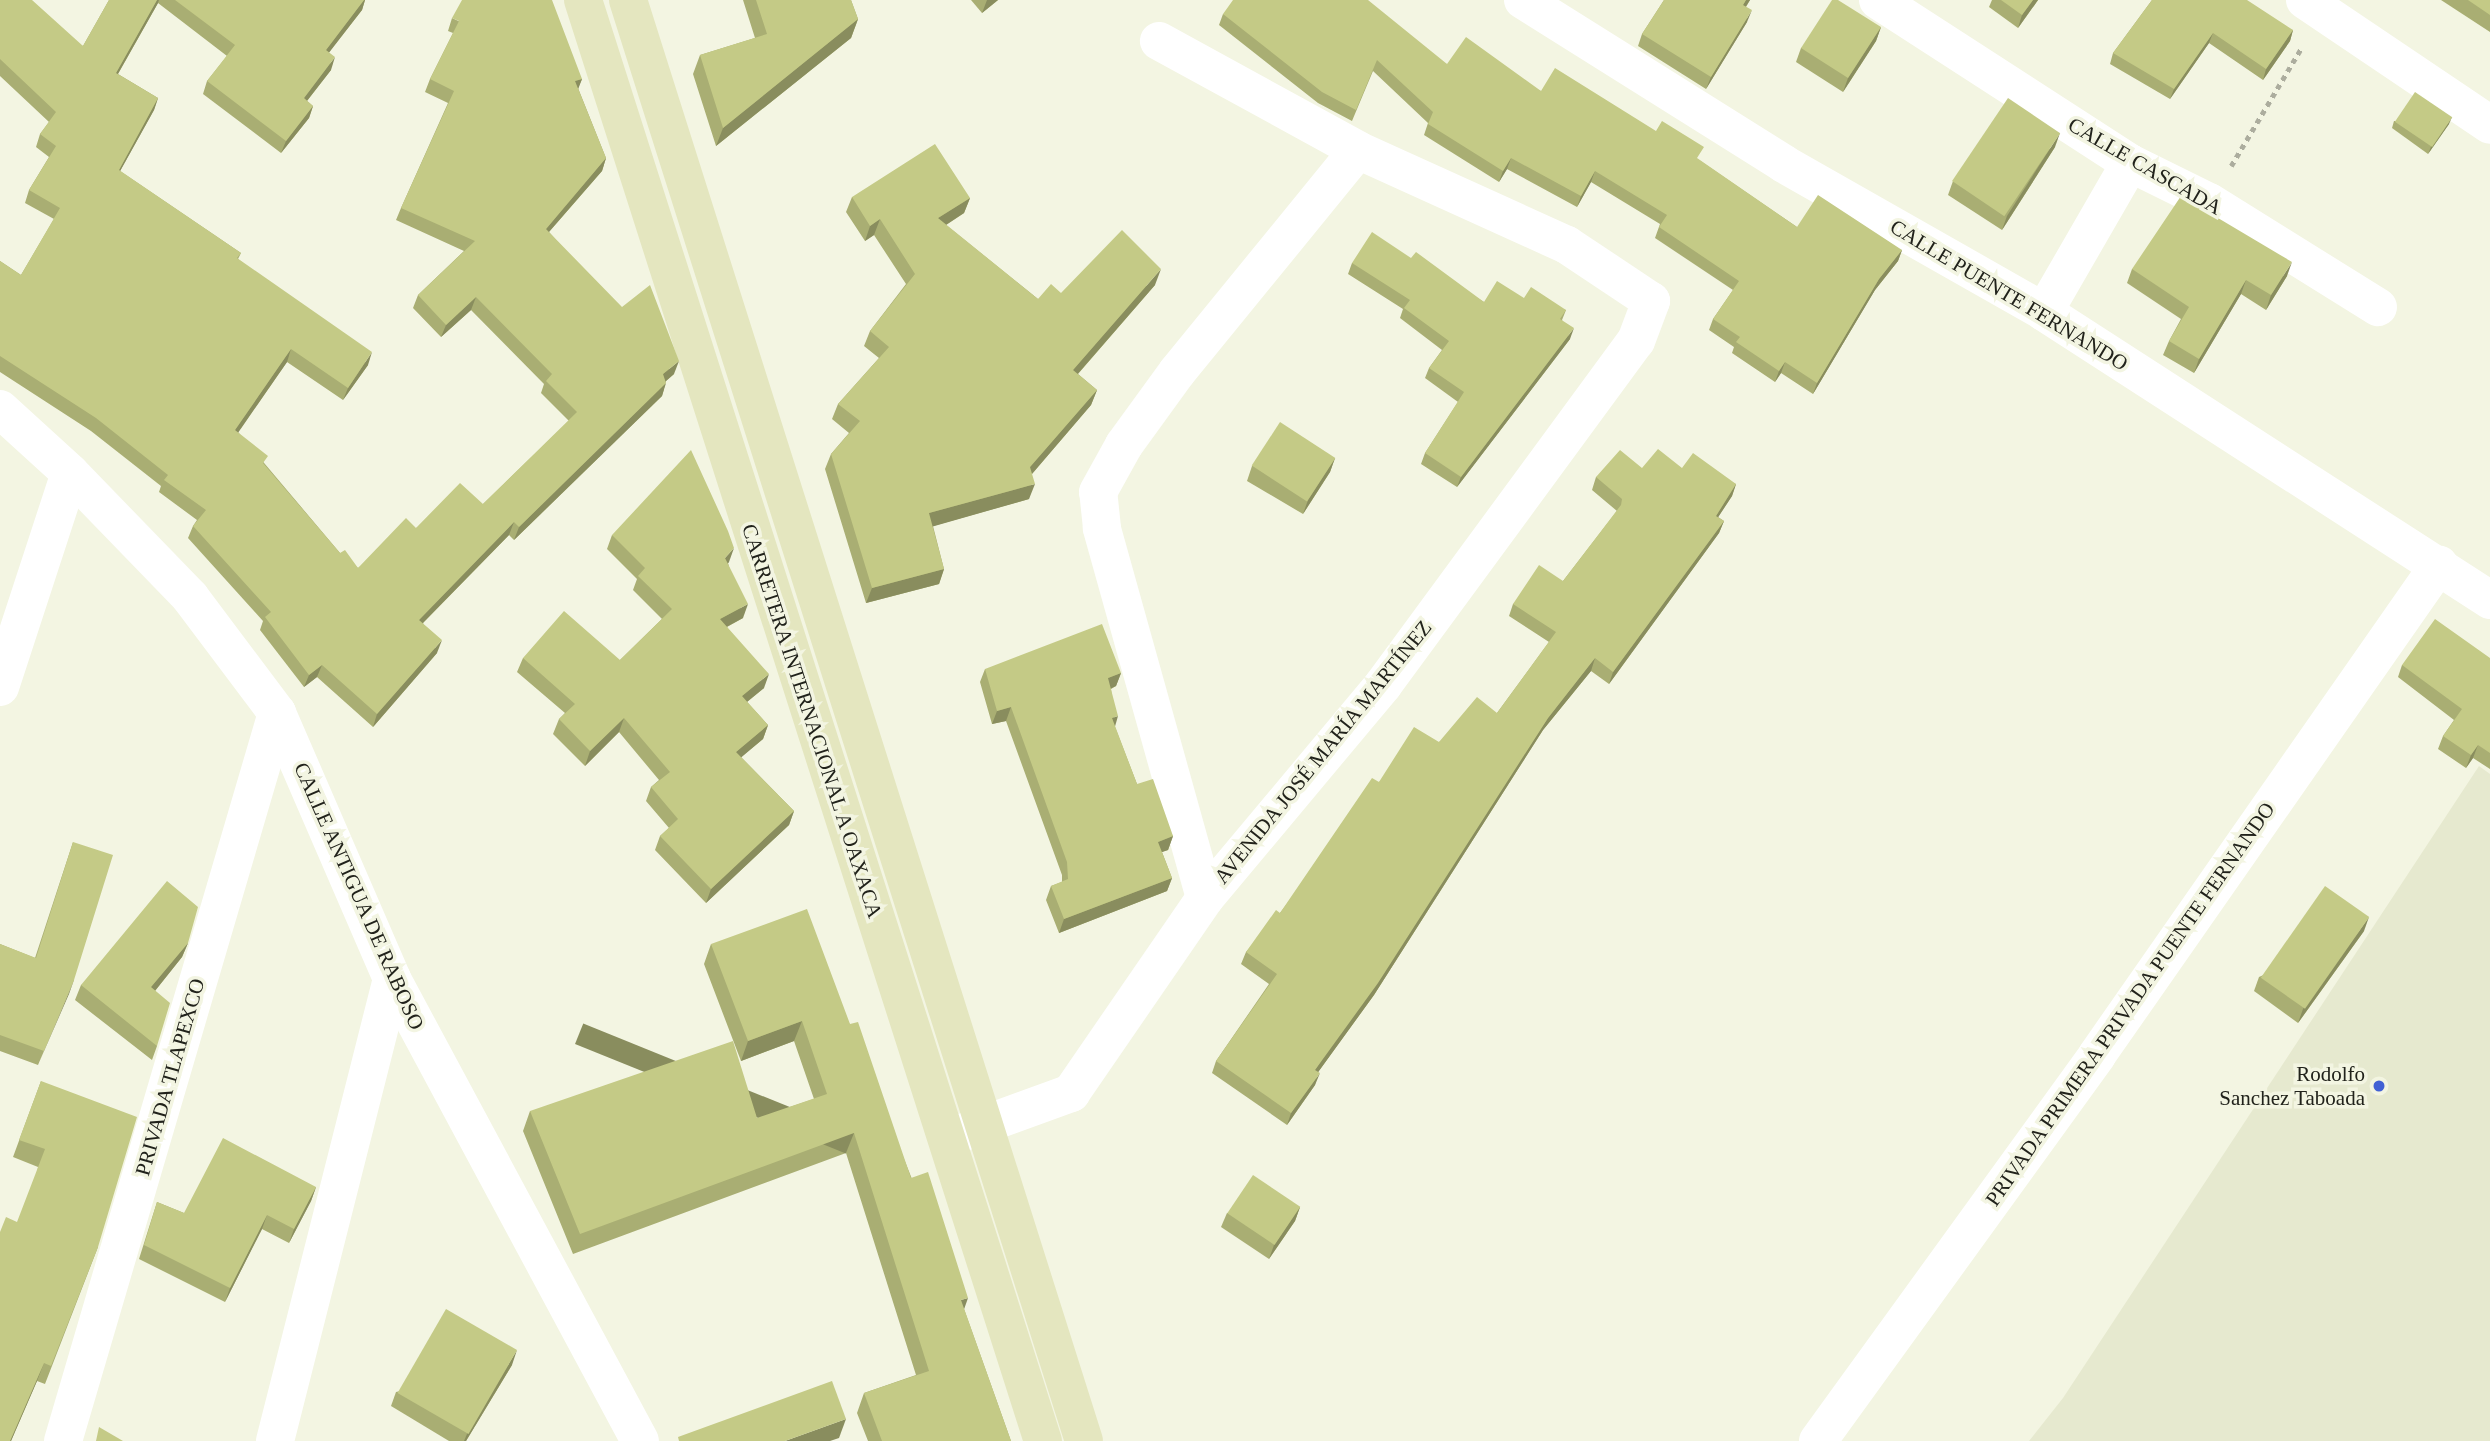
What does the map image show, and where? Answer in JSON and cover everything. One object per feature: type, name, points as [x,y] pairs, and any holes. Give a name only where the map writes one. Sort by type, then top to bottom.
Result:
[{"type":"street","name":"CARRETERA INTERNACIONAL A OAXACA","points":[[583,0],[944,1140],[1043,1441]]},
{"type":"street","name":"CARRETERA INTERNACIONAL A OAXACA","points":[[628,0],[942,984],[1084,1441]]},
{"type":"street","name":"CALLE PUENTE FERNANDO","points":[[1523,0],[1784,164],[2044,312],[2490,600]]},
{"type":"street","name":"CALLE CASCADA","points":[[1878,0],[2130,163],[2209,202],[2378,307]]},
{"type":"street","points":[[2314,6],[2490,125]]},
{"type":"street","points":[[1159,41],[1358,150],[1177,372],[1124,445],[1098,492],[1102,528],[1205,898]]},
{"type":"street","name":"AVENIDA JOSÉ MARÍA MARTÍNEZ","points":[[944,1140],[985,1122],[1071,1093],[1205,898],[1383,685],[1636,341],[1651,301],[1567,245],[1358,150]]},
{"type":"street","points":[[2044,312],[2130,163]]},
{"type":"street","name":"CALLE ANTIGUA DE RABOSO","points":[[0,409],[70,473],[190,597],[277,713],[392,979],[640,1441]]},
{"type":"street","points":[[0,687],[70,473]]},
{"type":"street","name":"PRIVADA PRIMERA PRIVADA PUENTE FERNANDO","points":[[1818,1441],[2097,1055],[2439,565]]},
{"type":"street","name":"PRIVADA TLAPEXCO","points":[[63,1441],[277,713]]},
{"type":"street","points":[[275,1441],[392,979]]},
{"type":"street","points":[[900,998],[942,984]]},
{"type":"path","points":[[2209,202],[2314,6]]},
{"type":"shaded area","name":"Rodolfo Sanchez Taboada","points":[[2479,766],[2490,774],[2490,1441],[2029,1441],[2063,1398]]},
{"type":"building","points":[[0,0],[32,0],[83,46],[109,0],[157,0],[116,73],[158,98],[119,170],[241,253],[237,258],[372,352],[348,388],[291,349],[235,430],[268,456],[263,463],[340,553],[345,550],[358,568],[406,518],[416,528],[460,483],[483,504],[577,412],[546,381],[552,374],[476,297],[446,325],[418,295],[475,241],[401,208],[454,91],[430,79],[459,21],[452,18],[462,0],[552,0],[582,79],[575,81],[606,158],[546,229],[622,307],[650,285],[679,361],[663,374],[666,383],[519,527],[514,522],[419,620],[442,640],[377,714],[322,665],[309,675],[265,617],[271,612],[193,526],[206,510],[164,480],[168,475],[96,418],[0,356],[0,261],[21,275],[60,208],[29,190],[56,146],[40,134],[56,112],[0,59]]},
{"type":"building","points":[[175,0],[364,0],[326,50],[335,57],[304,98],[313,106],[286,141],[207,81],[235,45]]},
{"type":"building","points":[[756,0],[851,0],[858,19],[723,128],[700,55],[767,34]]},
{"type":"building","points":[[1233,0],[1368,0],[1447,64],[1466,37],[1541,91],[1555,68],[1656,131],[1662,121],[1704,147],[1697,158],[1797,227],[1818,195],[1902,250],[1879,279],[1817,383],[1785,362],[1779,371],[1736,342],[1740,337],[1713,319],[1739,281],[1659,227],[1667,215],[1595,171],[1581,196],[1511,158],[1503,171],[1428,124],[1433,112],[1377,60],[1356,110],[1322,92],[1223,14]]},
{"type":"building","points":[[1664,0],[1746,0],[1743,5],[1752,10],[1711,77],[1642,34]]},
{"type":"building","points":[[1832,0],[1838,0],[1881,27],[1848,78],[1801,48]]},
{"type":"building","points":[[2001,0],[2033,0],[2022,15]]},
{"type":"building","points":[[2152,0],[2247,0],[2293,30],[2266,69],[2213,33],[2174,89],[2113,53]]},
{"type":"building","points":[[2468,0],[2490,0],[2490,15]]},
{"type":"building","points":[[2415,92],[2452,117],[2432,147],[2395,122]]},
{"type":"building","points":[[2008,98],[2060,133],[2004,216],[1952,181]]},
{"type":"building","points":[[935,144],[970,198],[938,218],[1038,299],[1051,284],[1061,293],[1122,230],[1161,269],[1073,370],[1097,390],[1030,467],[1035,484],[929,513],[944,569],[872,588],[831,454],[860,421],[838,404],[889,347],[870,331],[915,274],[880,219],[870,226],[852,197]]},
{"type":"building","points":[[2181,196],[2292,262],[2271,295],[2246,280],[2199,359],[2169,341],[2189,307],[2132,269]]},
{"type":"building","points":[[1372,232],[1411,258],[1416,252],[1484,302],[1497,281],[1524,298],[1531,287],[1566,310],[1560,319],[1574,328],[1461,477],[1425,453],[1464,392],[1429,368],[1449,341],[1404,308],[1410,300],[1352,263]]},
{"type":"building","points":[[1280,422],[1335,458],[1307,502],[1252,466]]},
{"type":"building","points":[[1658,449],[1682,468],[1693,453],[1736,484],[1716,516],[1724,521],[1613,672],[1595,658],[1548,718],[1378,983],[1315,1070],[1320,1073],[1291,1113],[1216,1061],[1277,974],[1246,952],[1276,910],[1280,913],[1372,778],[1379,782],[1414,727],[1439,742],[1477,697],[1497,713],[1556,632],[1513,604],[1539,565],[1563,581],[1621,505],[1622,499],[1596,477],[1620,450],[1642,468]]},
{"type":"building","points":[[691,450],[728,531],[734,548],[725,558],[748,604],[720,619],[769,674],[742,696],[768,725],[736,752],[794,811],[711,889],[660,836],[678,819],[651,787],[670,772],[624,718],[590,751],[559,719],[575,704],[523,658],[564,611],[620,660],[672,609],[638,576],[645,568],[612,535]]},
{"type":"building","points":[[2435,619],[2490,658],[2490,753],[2478,745],[2471,755],[2443,736],[2462,709],[2402,665]]},
{"type":"building","points":[[1102,624],[1121,673],[1108,678],[1118,716],[1112,718],[1137,784],[1153,779],[1173,836],[1158,842],[1172,878],[1064,919],[1051,886],[1068,879],[1067,862],[1011,707],[997,711],[985,669]]},
{"type":"building","points":[[73,842],[113,855],[74,980],[44,1051],[0,1035],[0,944],[36,958]]},
{"type":"building","points":[[167,881],[198,907],[188,943],[151,987],[170,1003],[157,1046],[81,985]]},
{"type":"building","points":[[2325,886],[2369,917],[2305,1009],[2261,978]]},
{"type":"building","points":[[807,909],[850,1024],[858,1022],[911,1178],[928,1172],[968,1298],[961,1300],[1011,1441],[882,1441],[864,1393],[929,1371],[854,1133],[580,1234],[530,1111],[733,1041],[757,1118],[827,1094],[802,1021],[748,1041],[711,944]]},
{"type":"building","points":[[41,1081],[137,1117],[98,1247],[51,1366],[44,1363],[10,1441],[0,1441],[0,1232],[6,1217],[17,1222],[45,1149],[19,1140]]},
{"type":"building","points":[[223,1138],[316,1187],[294,1229],[267,1215],[230,1288],[144,1245],[157,1202],[184,1213]]},
{"type":"building","points":[[1253,1175],[1300,1207],[1275,1245],[1227,1213]]},
{"type":"building","points":[[446,1309],[517,1350],[469,1434],[397,1393]]},
{"type":"building","points":[[832,1381],[846,1419],[785,1441],[679,1441],[678,1437]]},
{"type":"building","points":[[99,1427],[123,1441],[96,1441]]},
{"type":"place","name":"Rodolfo Sanchez Taboada","points":[[2379,1086]]}]
